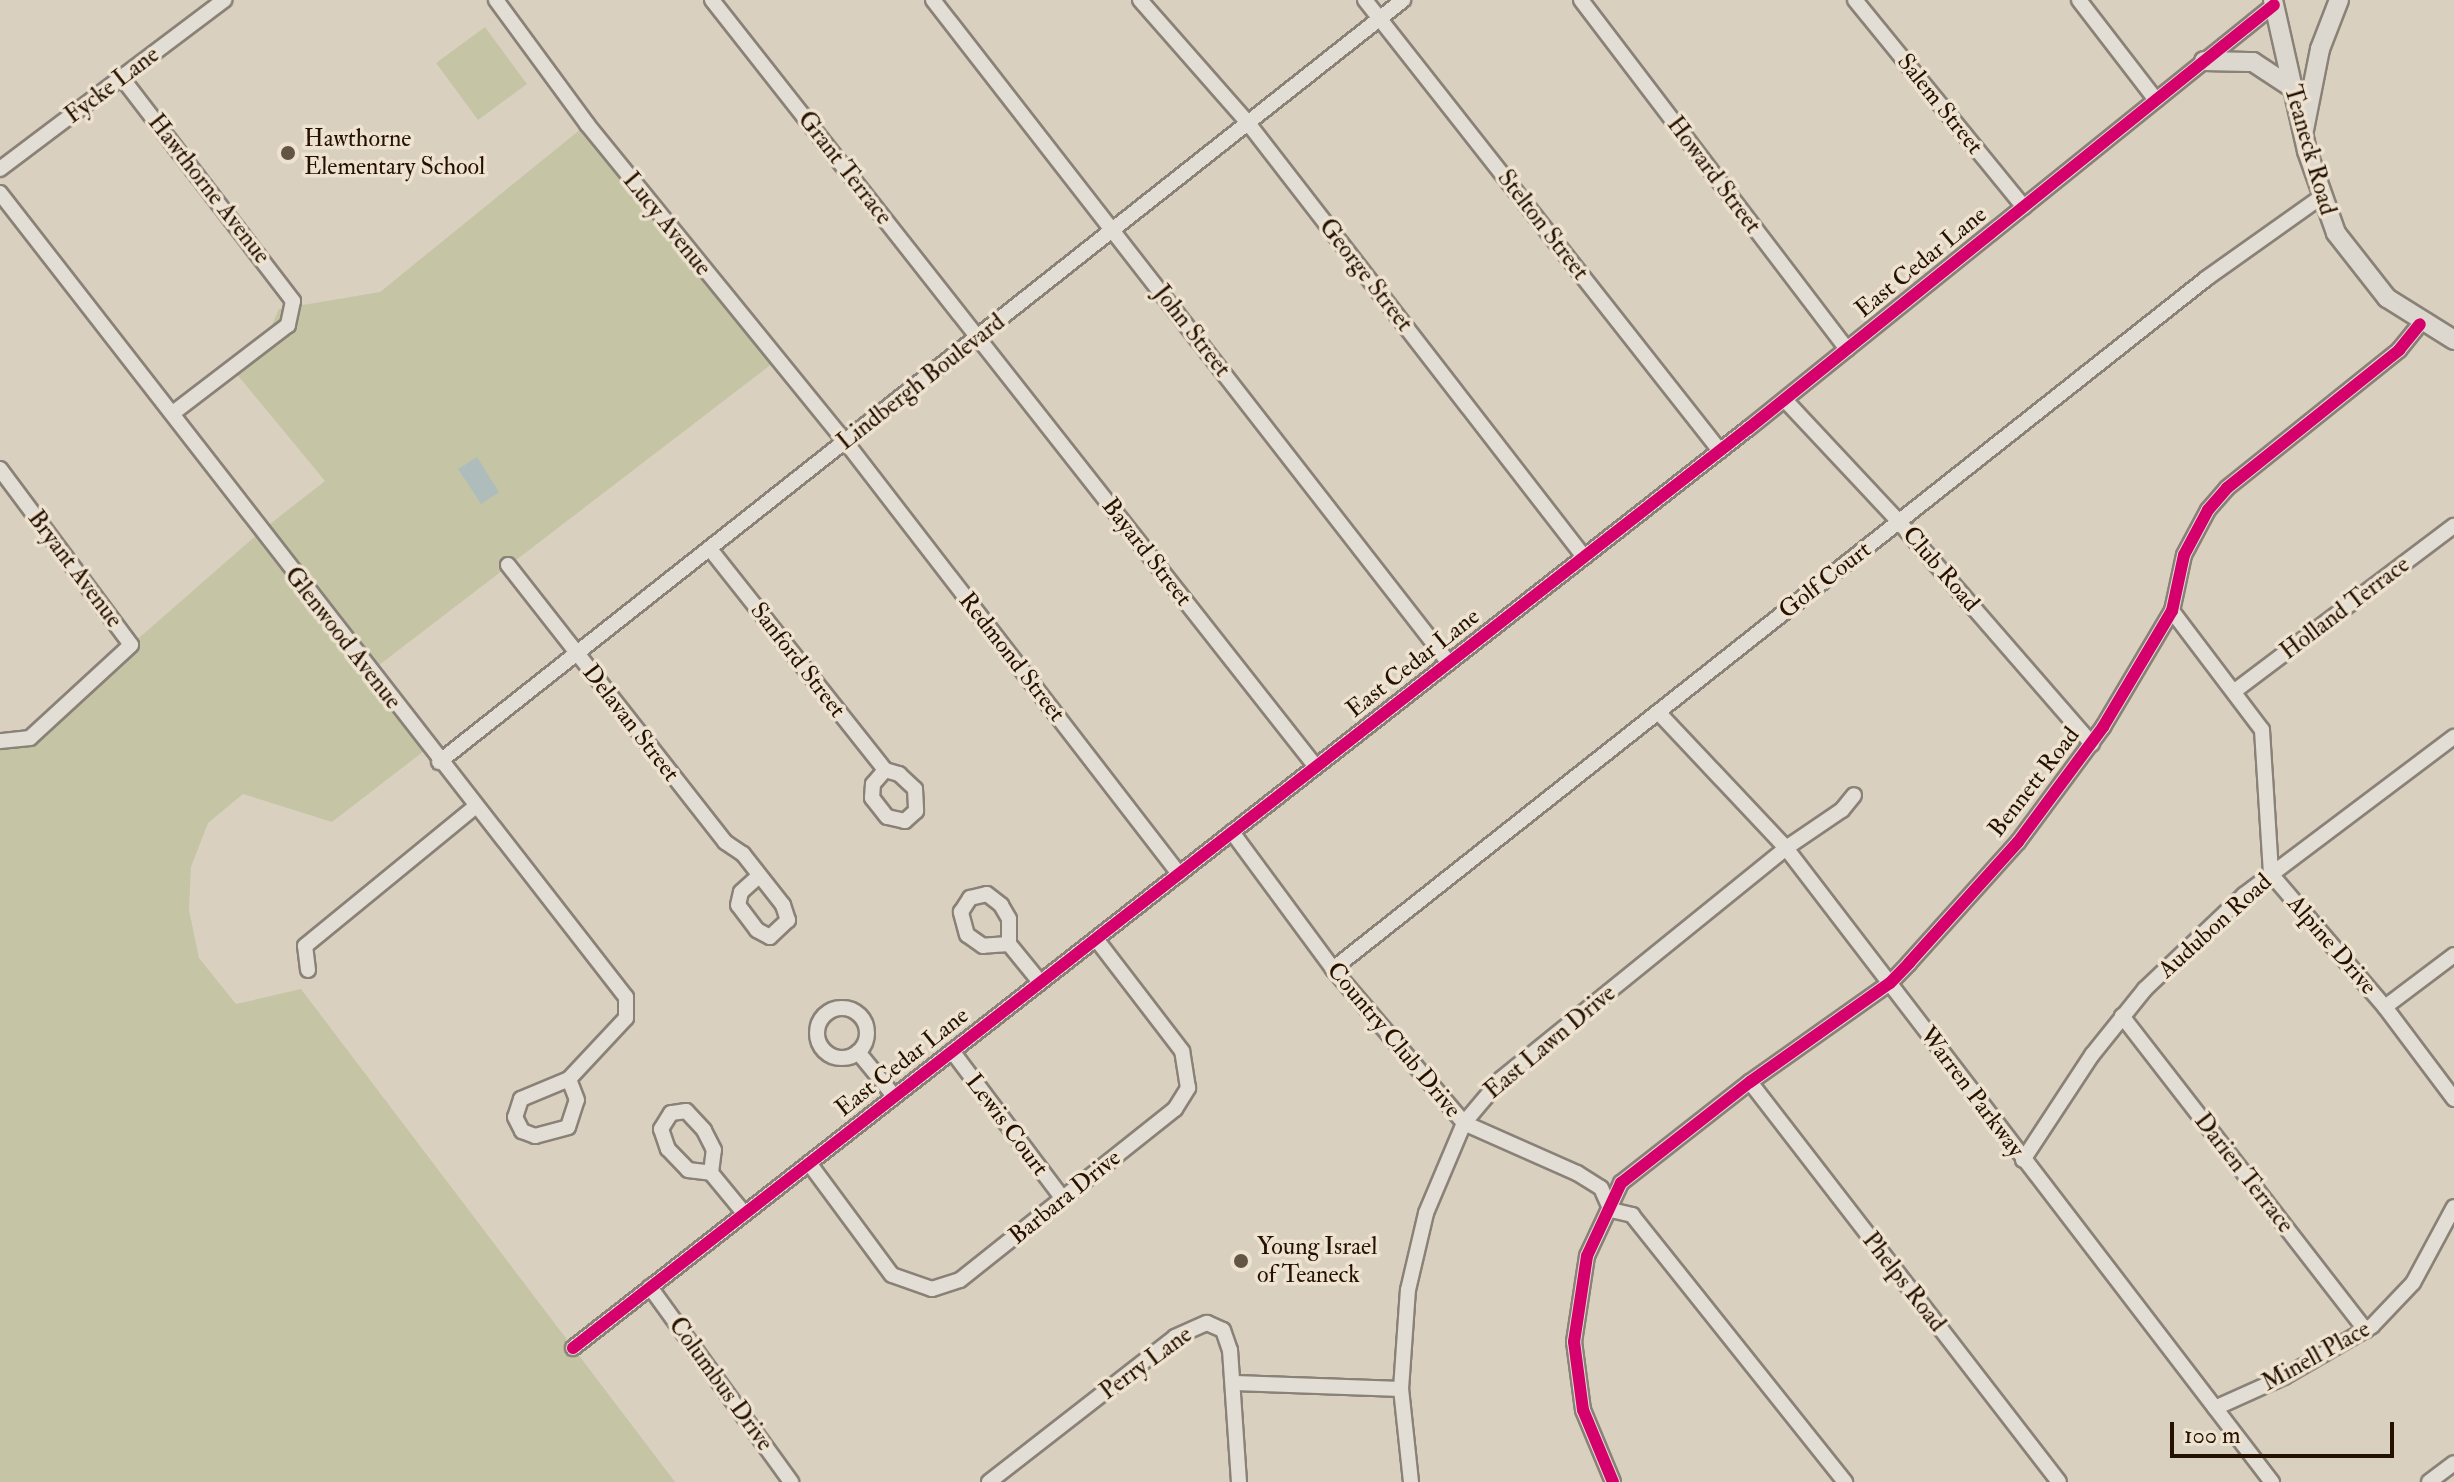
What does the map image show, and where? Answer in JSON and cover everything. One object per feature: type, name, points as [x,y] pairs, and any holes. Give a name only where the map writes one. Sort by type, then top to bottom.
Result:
[{"type":"main road","points":[[2303,137],[2320,49],[2339,0]]},
{"type":"main road","name":"Teaneck Road","points":[[2276,2],[2291,87],[2321,197],[2357,267],[2420,324],[2454,340]]},
{"type":"main road","points":[[2204,61],[2253,62],[2291,87]]},
{"type":"street","name":"Fycke Lane","points":[[0,169],[224,0]]},
{"type":"street","name":"Lucy Avenue","points":[[496,0],[587,124],[845,441]]},
{"type":"street","name":"Grant Terrace","points":[[712,0],[979,337]]},
{"type":"street","name":"John Street","points":[[933,0],[1449,663]]},
{"type":"street","name":"George Street","points":[[1140,0],[1248,123],[1584,557]]},
{"type":"street","name":"Stelton Street","points":[[1365,0],[1720,451]]},
{"type":"street","name":"Lindbergh Boulevard","points":[[439,762],[1403,0]]},
{"type":"street","name":"Howard Street","points":[[1581,0],[1847,349]]},
{"type":"street","name":"Salem Street","points":[[1855,0],[2024,207]]},
{"type":"street","points":[[2079,0],[2156,100]]},
{"type":"street","name":"East Cedar Lane","points":[[573,1348],[1785,400],[2276,2]]},
{"type":"street","name":"Hawthorne Avenue","points":[[122,78],[293,301],[288,325],[173,413]]},
{"type":"street","name":"Glenwood Avenue","points":[[0,193],[173,413],[439,762],[626,997],[626,1018],[569,1079],[521,1099],[515,1117],[522,1131],[535,1136],[572,1122],[577,1100],[569,1079]]},
{"type":"street","name":"Golf Court","points":[[1333,969],[2207,278],[2321,197]]},
{"type":"street","name":"Bennett Road","points":[[1613,1482],[1583,1410],[1574,1342],[1581,1277],[1621,1183],[1750,1082],[1890,983],[2018,842],[2092,744],[2172,611],[2195,530],[2227,488],[2399,350],[2420,324]]},
{"type":"street","name":"Bayard Street","points":[[979,337],[1316,767]]},
{"type":"street","name":"Club Road","points":[[1785,400],[1899,522],[2092,744]]},
{"type":"street","name":"Redmond Street","points":[[845,441],[1179,874]]},
{"type":"street","name":"Bryant Avenue","points":[[0,469],[131,645],[30,738],[0,741]]},
{"type":"street","name":"Holland Terrace","points":[[2236,690],[2454,526]]},
{"type":"street","name":"Sanford Street","points":[[710,549],[885,770]]},
{"type":"street","name":"Delavan Street","points":[[508,565],[725,842],[743,854],[759,876]]},
{"type":"street","name":"Alpine Drive","points":[[2172,611],[2255,714],[2266,746],[2271,874],[2385,1007],[2454,1099]]},
{"type":"street","name":"Warren Parkway","points":[[1658,712],[1786,848],[2272,1482]]},
{"type":"street","name":"Audubon Road","points":[[2023,1160],[2122,1016],[2271,874],[2454,737]]},
{"type":"street","name":"East Lawn Drive","points":[[1411,1482],[1401,1389],[1416,1251],[1443,1167],[1464,1123],[1501,1079],[1786,848],[1842,810],[1854,795]]},
{"type":"street","points":[[308,970],[305,946],[475,807]]},
{"type":"street","name":"Country Club Drive","points":[[1232,832],[1333,969],[1464,1123],[1577,1173],[1601,1188],[1611,1210],[1632,1215],[1845,1482]]},
{"type":"street","name":"Barbara Drive","points":[[809,1163],[882,1265],[917,1288],[960,1280],[1175,1109],[1188,1088],[1182,1051],[1096,939]]},
{"type":"street","points":[[1009,944],[1040,982]]},
{"type":"street","points":[[2385,1007],[2454,955]]},
{"type":"street","name":"Darien Terrace","points":[[2122,1016],[2366,1331]]},
{"type":"street","name":"Lewis Court","points":[[952,1051],[1063,1199]]},
{"type":"street","points":[[858,1052],[894,1096]]},
{"type":"street","name":"Phelps Road","points":[[1750,1082],[2059,1482]]},
{"type":"street","points":[[711,1173],[714,1150],[704,1130],[686,1111],[671,1113],[661,1129],[668,1149],[688,1170],[711,1173],[744,1213]]},
{"type":"street","name":"Minell Place","points":[[2215,1408],[2366,1331],[2413,1283],[2454,1207]]},
{"type":"street","name":"Columbus Drive","points":[[650,1287],[791,1482]]},
{"type":"street","name":"Perry Lane","points":[[994,1480],[1196,1326],[1207,1323],[1223,1330],[1235,1383],[1239,1482]]},
{"type":"street","points":[[1235,1383],[1401,1389]]},
{"type":"street","points":[[2429,1482],[2454,1463]]},
{"type":"green space","points":[[485,27],[527,84],[478,120],[436,63]]},
{"type":"green space","points":[[587,124],[777,360],[370,672],[428,748],[332,822],[243,794],[208,823],[191,867],[189,910],[199,958],[236,1004],[301,989],[675,1482],[0,1482],[0,741],[20,742],[261,531],[325,481],[235,372],[234,354],[271,327],[279,309],[380,292]]},
{"type":"shaded area","points":[[477,457],[499,492],[481,504],[458,469]]},
{"type":"cycle path","points":[[573,1348],[1749,428],[2274,5]]},
{"type":"cycle path","points":[[1613,1482],[1583,1410],[1574,1342],[1587,1256],[1621,1183],[1750,1082],[1890,983],[1909,963],[2018,842],[2103,727],[2172,611],[2184,555],[2208,510],[2227,488],[2399,350],[2420,324]]},
{"type":"place","name":"Hawthorne Elementary School","points":[[288,153]]},
{"type":"place","name":"Young Israel of Teaneck","points":[[1241,1261]]}]
